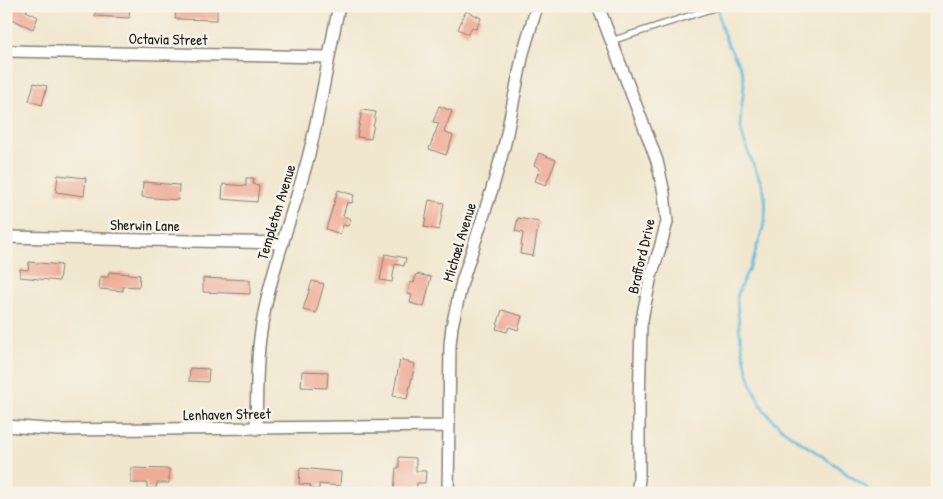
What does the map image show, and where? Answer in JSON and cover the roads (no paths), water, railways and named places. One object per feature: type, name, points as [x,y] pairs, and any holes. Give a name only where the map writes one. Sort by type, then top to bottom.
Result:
[{"type":"street","name":"Templeton Avenue","points":[[256,429],[260,339],[282,243],[308,157],[340,6]]},
{"type":"street","name":"Michael Avenue","points":[[448,493],[450,345],[452,326],[462,282],[496,178],[523,53],[538,6]]},
{"type":"street","name":"Brafford Drive","points":[[598,6],[657,161],[664,193],[666,222],[651,276],[641,326],[639,479],[635,493]]},
{"type":"street","name":"Octavia Street","points":[[6,51],[329,57]]},
{"type":"street","name":"Sherwin Lane","points":[[6,237],[282,243]]},
{"type":"street","name":"Lenhaven Street","points":[[6,426],[59,430],[449,426]]},
{"type":"lane","points":[[612,41],[720,6]]},
{"type":"waterway","points":[[718,8],[725,38],[744,78],[740,120],[742,132],[765,198],[765,218],[762,230],[754,258],[737,298],[740,336],[749,375],[757,398],[779,426],[861,483],[872,493]]}]
